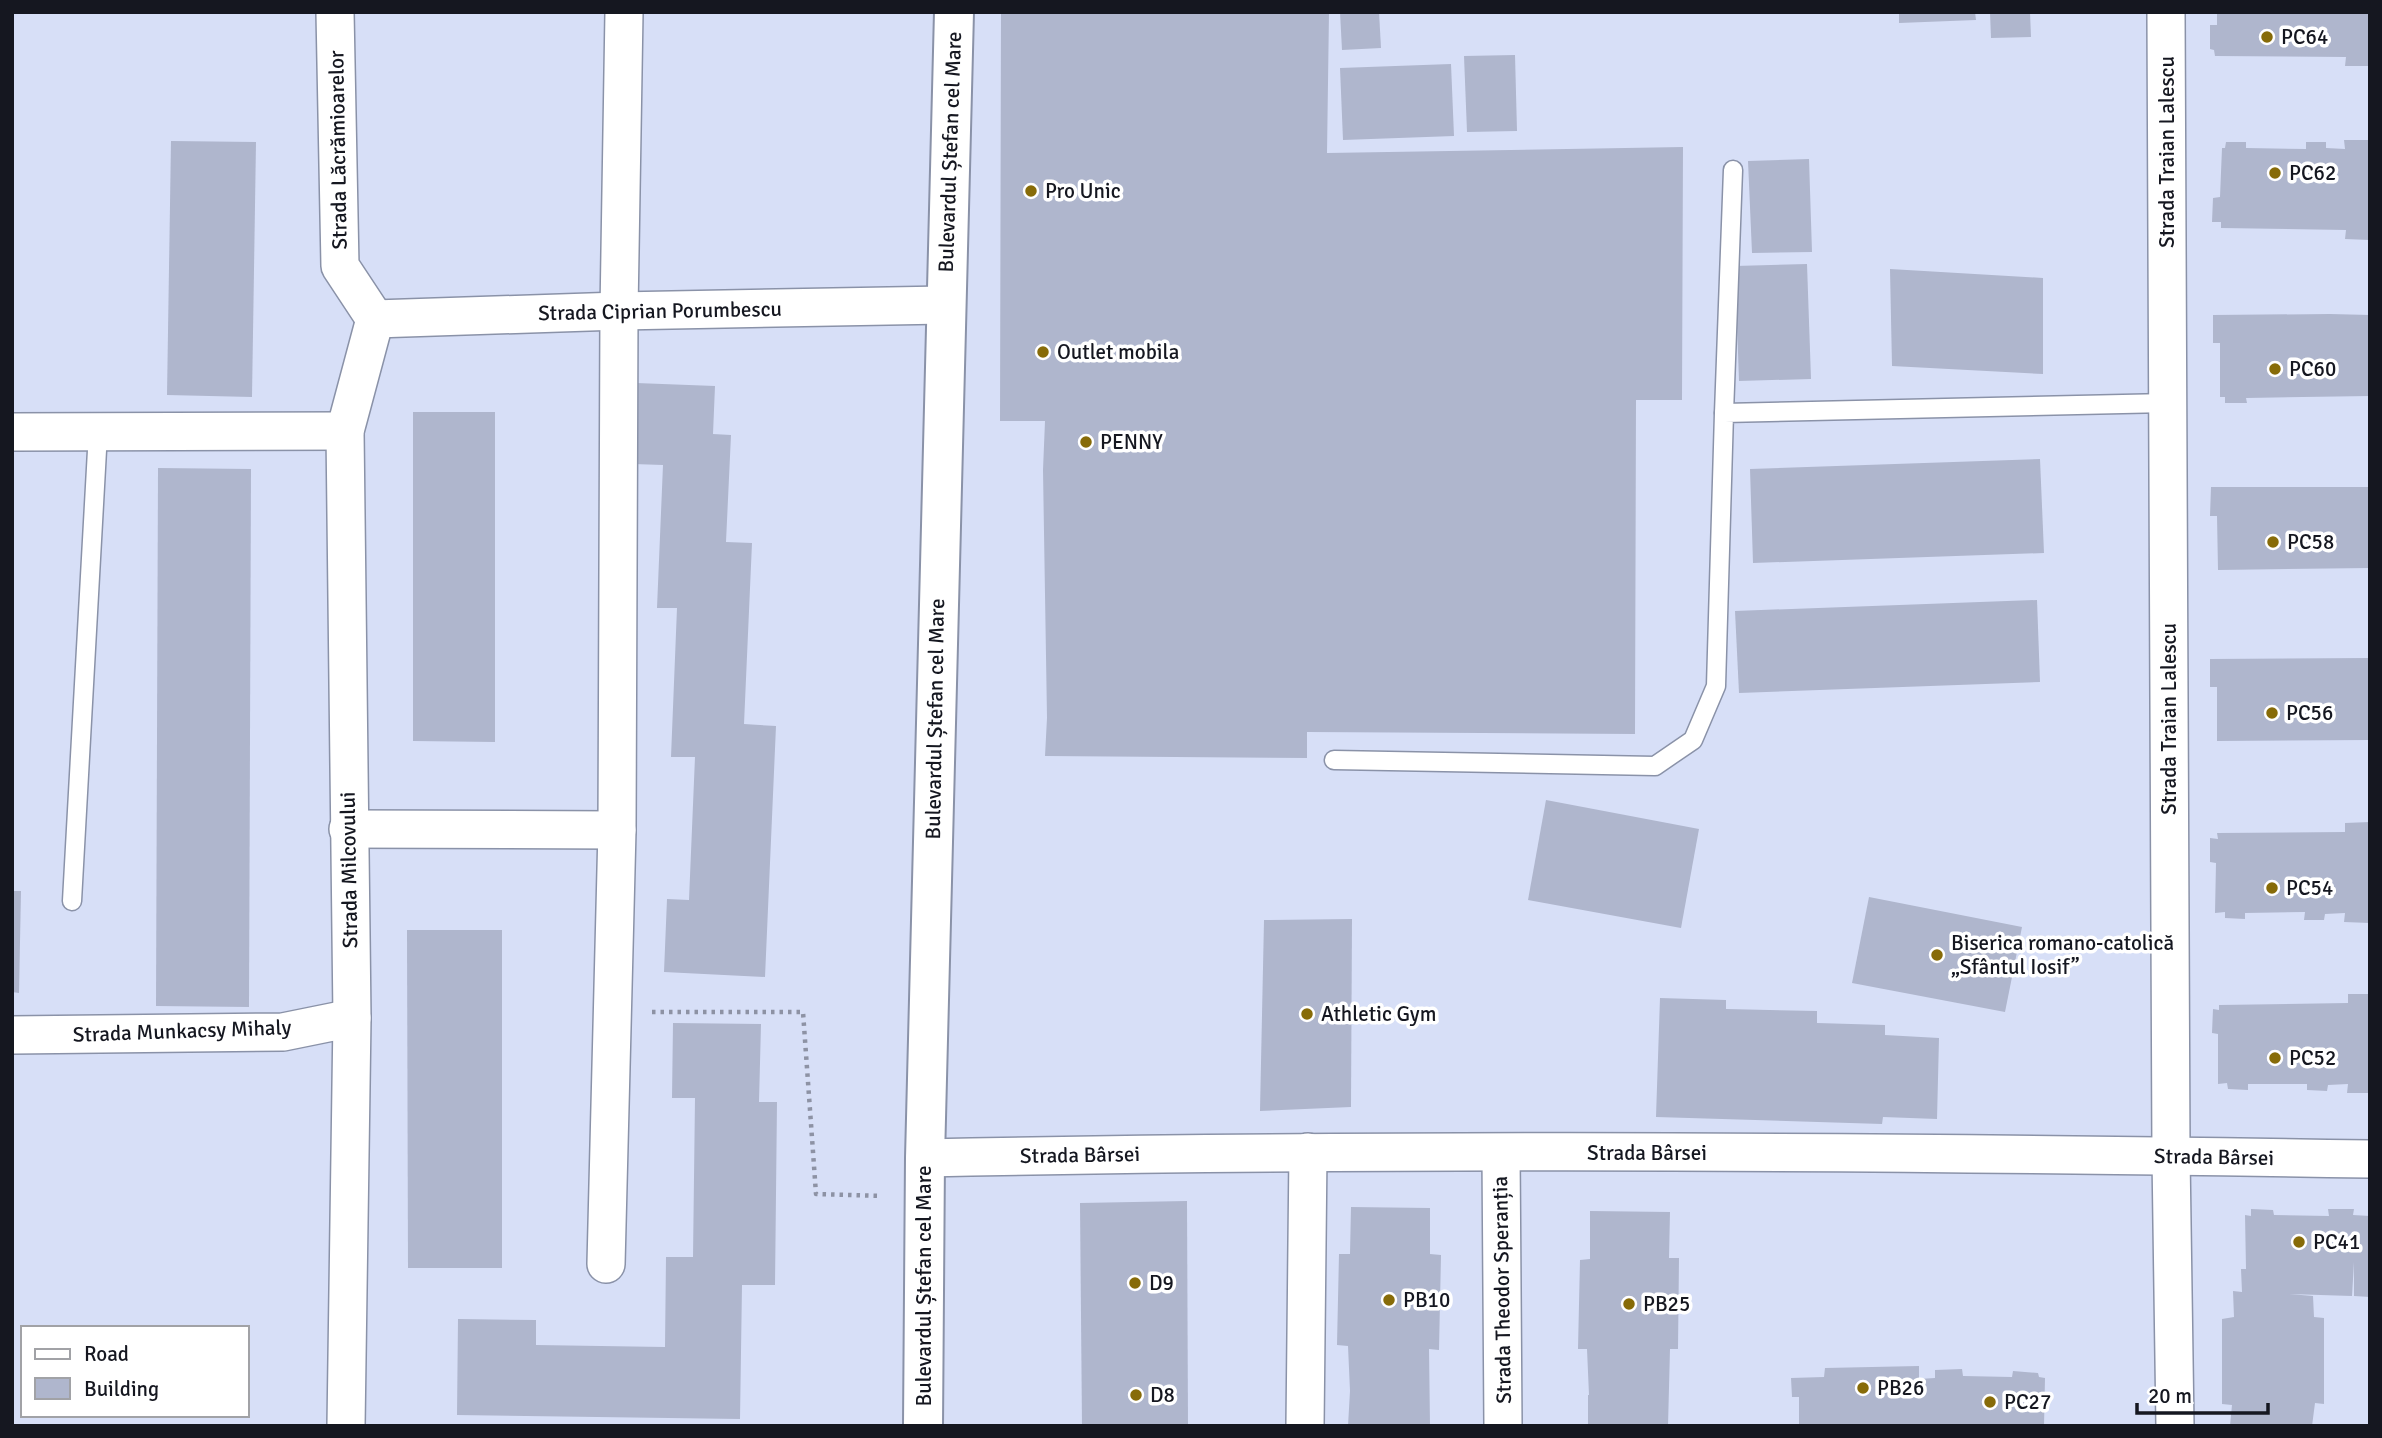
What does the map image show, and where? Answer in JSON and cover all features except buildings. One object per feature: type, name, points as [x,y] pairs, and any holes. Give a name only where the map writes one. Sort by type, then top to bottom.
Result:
[{"type":"main road","name":"Bulevardul Ștefan cel Mare","points":[[923,1426],[925,1158],[954,12]]},
{"type":"street","name":"Strada Lăcrămioarelor","points":[[335,12],[340,266],[375,319]]},
{"type":"street","points":[[606,1264],[617,830],[619,311],[624,12]]},
{"type":"street","name":"Strada Traian Lalescu","points":[[2166,12],[2171,1156],[2175,1426]]},
{"type":"street","name":"Strada Ciprian Porumbescu","points":[[375,319],[945,305]]},
{"type":"street","name":"Strada Milcovului","points":[[346,1426],[352,1018],[345,432],[375,319]]},
{"type":"street","points":[[12,432],[345,432]]},
{"type":"street","points":[[348,829],[617,830]]},
{"type":"street","name":"Strada Munkacsy Mihaly","points":[[12,1035],[283,1032],[352,1018]]},
{"type":"street","points":[[1306,1426],[1308,1152]]},
{"type":"street","name":"Strada Bârsei","points":[[925,1158],[1308,1152],[2370,1159]]},
{"type":"street","name":"Strada Theodor Speranția","points":[[1501,1153],[1503,1426]]},
{"type":"lane","points":[[1334,760],[1655,766],[1693,740],[1716,686],[1733,170]]},
{"type":"lane","points":[[1724,413],[2168,402]]},
{"type":"lane","points":[[72,901],[99,432]]},
{"type":"path","points":[[612,1012],[803,1012],[816,1195],[882,1196]]},
{"type":"place","name":"PC64","points":[[2267,37]]},
{"type":"place","name":"PC62","points":[[2275,173]]},
{"type":"place","name":"Pro Unic","points":[[1031,191]]},
{"type":"place","name":"Outlet mobila","points":[[1043,352]]},
{"type":"place","name":"PC60","points":[[2275,369]]},
{"type":"place","name":"PENNY","points":[[1086,442]]},
{"type":"place","name":"PC58","points":[[2273,542]]},
{"type":"place","name":"PC56","points":[[2272,713]]},
{"type":"place","name":"PC54","points":[[2272,888]]},
{"type":"place","name":"Biserica romano-catolică „Sfântul Iosif”","points":[[1937,955]]},
{"type":"place","name":"Athletic Gym","points":[[1307,1014]]},
{"type":"place","name":"PC52","points":[[2275,1058]]},
{"type":"place","name":"PC41","points":[[2299,1242]]},
{"type":"place","name":"D9","points":[[1135,1283]]},
{"type":"place","name":"PB10","points":[[1389,1300]]},
{"type":"place","name":"PB25","points":[[1629,1304]]},
{"type":"place","name":"PB26","points":[[1863,1388]]},
{"type":"place","name":"D8","points":[[1136,1395]]},
{"type":"place","name":"PC27","points":[[1990,1402]]}]
